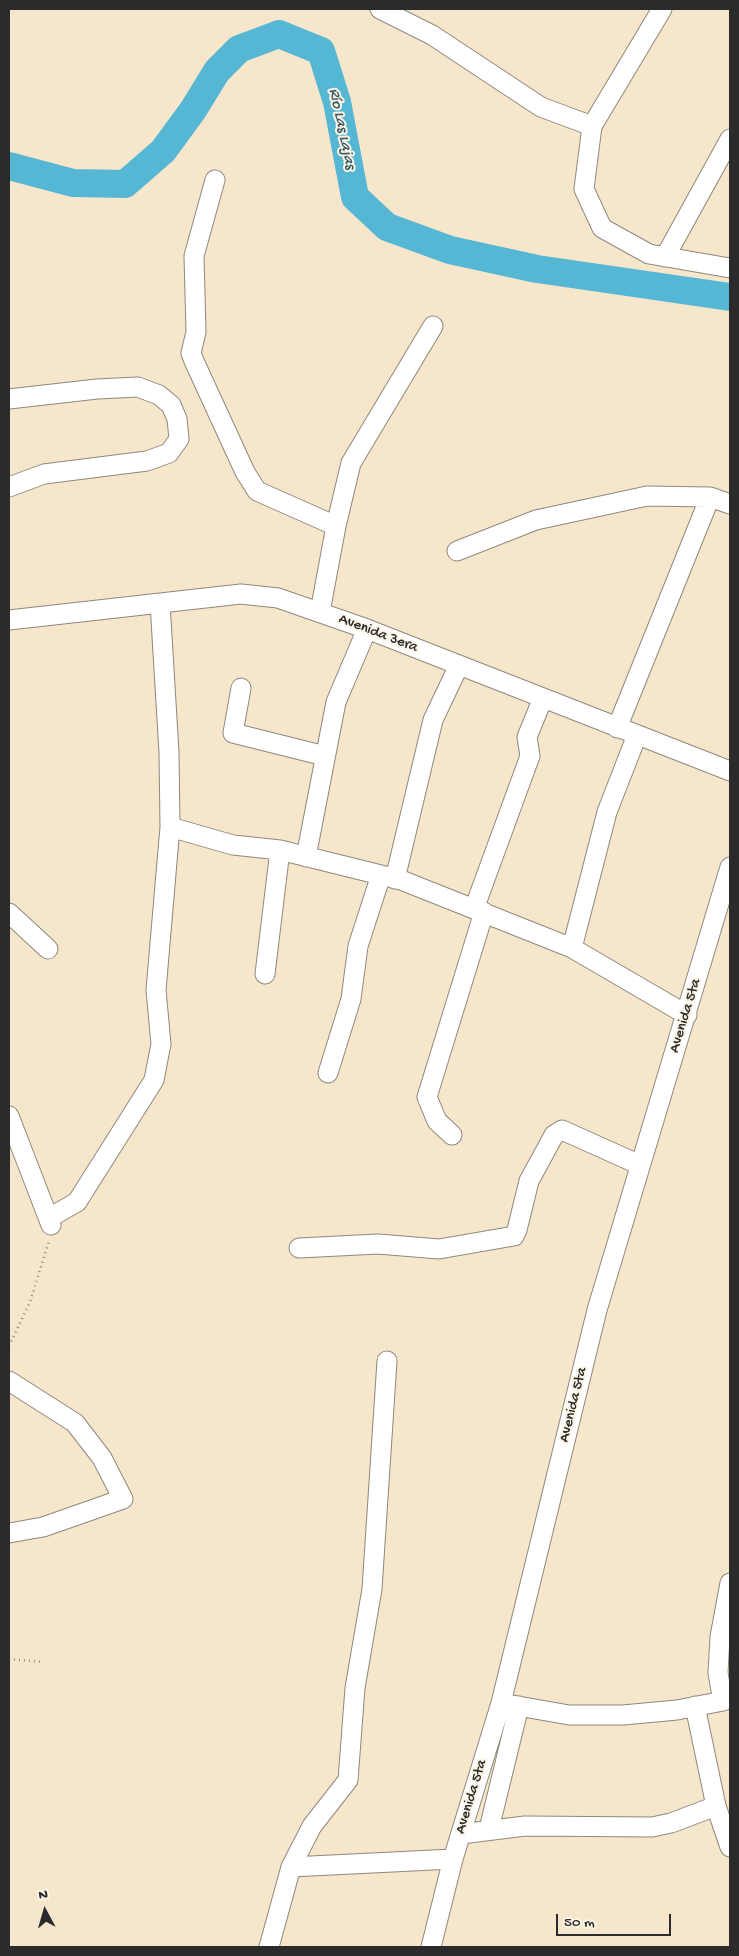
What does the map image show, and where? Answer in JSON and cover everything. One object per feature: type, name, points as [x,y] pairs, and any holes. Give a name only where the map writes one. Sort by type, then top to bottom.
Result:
[{"type":"street","points":[[380,9],[432,36],[540,107],[592,126]]},
{"type":"street","points":[[662,9],[592,126],[584,189],[602,228],[649,254],[730,268]]},
{"type":"street","points":[[666,257],[730,140]]},
{"type":"street","points":[[214,180],[194,256],[196,332],[191,352],[194,361],[245,472],[257,491],[336,526]]},
{"type":"street","points":[[320,612],[336,526],[351,462],[434,326]]},
{"type":"street","points":[[9,399],[97,389],[138,387],[159,395],[171,406],[177,419],[179,439],[169,454],[147,461],[44,474],[9,488]]},
{"type":"street","points":[[457,550],[536,520],[647,496],[710,496],[730,504]]},
{"type":"street","points":[[617,728],[710,496]]},
{"type":"street","name":"Avenida 3era","points":[[9,620],[260,594],[278,598],[367,629],[730,771]]},
{"type":"street","points":[[9,1116],[50,1222],[76,1202],[154,1080],[161,1044],[156,990],[170,827],[169,752],[160,603]]},
{"type":"street","points":[[306,857],[336,702],[367,629]]},
{"type":"street","points":[[328,1073],[350,998],[358,946],[388,877],[433,720],[459,665]]},
{"type":"street","points":[[242,688],[233,733],[325,756]]},
{"type":"street","points":[[452,1135],[437,1121],[427,1097],[479,911],[530,756],[527,737],[543,698]]},
{"type":"street","points":[[572,948],[608,812],[638,735]]},
{"type":"street","points":[[170,827],[233,845],[280,850],[388,877],[572,948],[687,1015]]},
{"type":"street","points":[[265,974],[280,850]]},
{"type":"street","name":"Avenida 5ta","points":[[431,1947],[461,1834],[510,1705],[597,1310],[730,867]]},
{"type":"street","points":[[9,913],[48,949]]},
{"type":"street","points":[[299,1248],[378,1244],[439,1249],[514,1236],[529,1181],[554,1135],[562,1130],[640,1165]]},
{"type":"street","points":[[269,1947],[291,1866],[312,1826],[348,1780],[355,1688],[372,1589],[387,1361]]},
{"type":"street","points":[[9,1381],[75,1423],[102,1458],[123,1499],[44,1527],[9,1533]]},
{"type":"street","points":[[489,1829],[510,1705],[568,1714],[623,1715],[695,1706],[727,1699],[718,1673],[720,1636],[730,1583]]},
{"type":"street","points":[[695,1706],[716,1806],[730,1847]]},
{"type":"street","points":[[461,1834],[525,1826],[652,1827],[671,1823],[716,1806]]},
{"type":"street","points":[[291,1866],[453,1859]]},
{"type":"path","points":[[9,1346],[30,1302],[49,1242],[50,1222]]},
{"type":"path","points":[[9,1659],[43,1662]]},
{"type":"waterway","name":"Río Las Lajas","points":[[9,166],[73,183],[125,184],[163,151],[193,110],[217,71],[239,49],[279,34],[321,51],[337,102],[355,197],[387,227],[450,250],[537,269],[730,297]]}]
